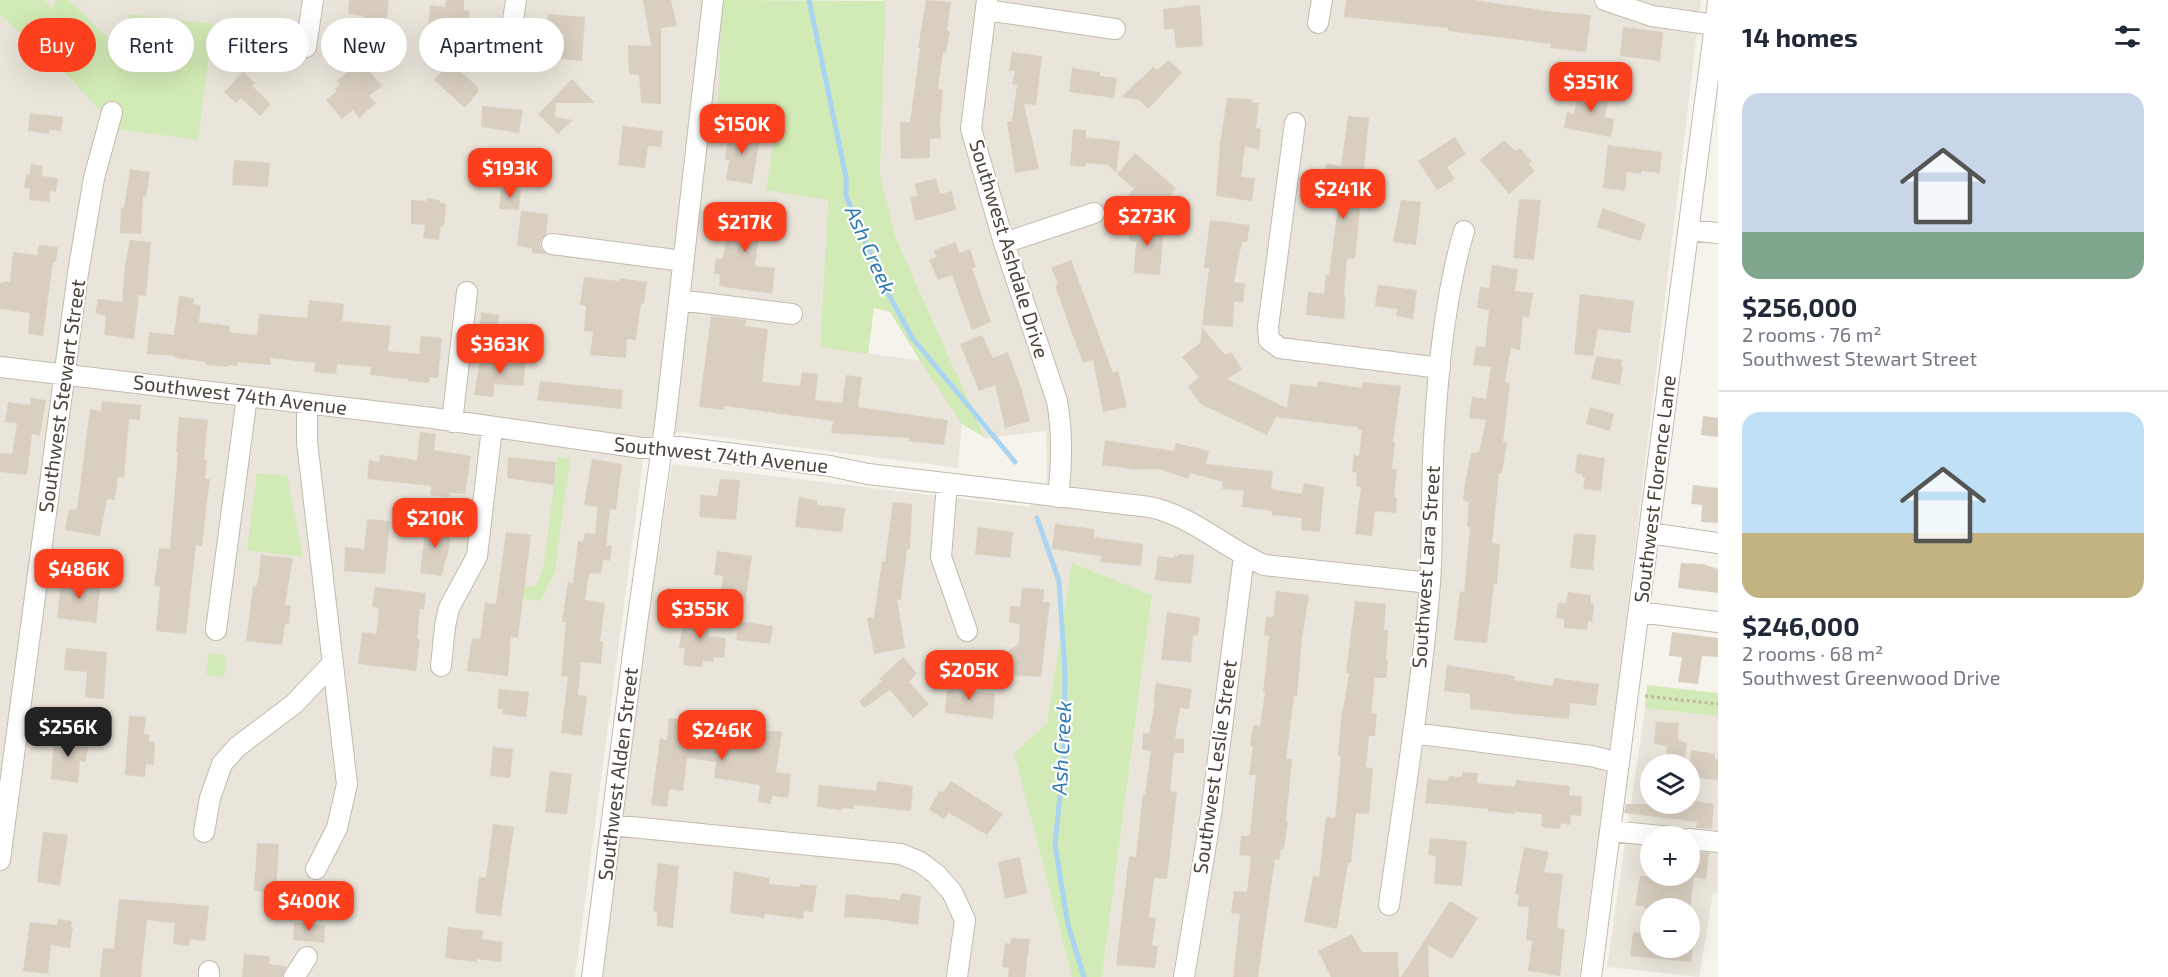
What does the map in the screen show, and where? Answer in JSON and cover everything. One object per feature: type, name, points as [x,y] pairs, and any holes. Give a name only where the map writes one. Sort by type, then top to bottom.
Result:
[{"type":"street","points":[[309,27],[313,0]]},
{"type":"street","points":[[513,18],[516,0]]},
{"type":"street","name":"Southwest Alden Street","points":[[592,977],[679,300],[713,0]]},
{"type":"street","points":[[1318,23],[1322,0]]},
{"type":"street","points":[[1605,0],[1652,16],[1715,24]]},
{"type":"street","name":"Southwest Florence Lane","points":[[1593,977],[1688,230],[1714,61],[1718,2]]},
{"type":"street","points":[[986,5],[1114,29]]},
{"type":"street","name":"Southwest Ashdale Drive","points":[[986,5],[971,129],[1004,243],[1057,401],[1062,427],[1062,460],[1058,497]]},
{"type":"street","name":"Southwest Stewart Street","points":[[0,860],[8,738],[78,273],[94,178],[112,112]]},
{"type":"street","points":[[1295,123],[1268,327],[1269,340],[1280,348],[1440,368]]},
{"type":"street","points":[[1004,243],[1094,213]]},
{"type":"street","points":[[1688,230],[1718,233]]},
{"type":"street","name":"Southwest Lara Street","points":[[1389,905],[1413,733],[1430,583],[1434,439],[1440,368],[1454,263],[1464,231]]},
{"type":"street","points":[[552,244],[683,261]]},
{"type":"street","points":[[452,422],[467,292]]},
{"type":"street","points":[[679,300],[792,314]]},
{"type":"street","name":"Southwest 74th Avenue","points":[[0,367],[247,396],[642,448],[679,447],[830,466],[868,474],[1164,510],[1264,565],[1430,583]]},
{"type":"street","points":[[216,630],[247,396]]},
{"type":"street","points":[[307,404],[307,442],[347,784],[337,828],[316,869]]},
{"type":"street","points":[[441,666],[449,608],[477,556],[492,428]]},
{"type":"street","points":[[947,484],[941,557],[967,631]]},
{"type":"street","points":[[1649,533],[1718,543]]},
{"type":"street","name":"Southwest Leslie Street","points":[[1184,977],[1211,814],[1244,556]]},
{"type":"street","points":[[1639,612],[1718,622]]},
{"type":"street","points":[[204,832],[210,798],[222,764],[237,747],[294,704],[332,664]]},
{"type":"street","points":[[1413,733],[1591,756],[1619,763]]},
{"type":"street","points":[[611,825],[901,854],[920,862],[936,874],[952,892],[965,920],[957,977]]},
{"type":"street","points":[[1610,831],[1640,834]]},
{"type":"street","points":[[1700,840],[1718,842]]},
{"type":"street","points":[[294,977],[307,957]]},
{"type":"path","points":[[1628,694],[1718,704]]},
{"type":"shaded area","points":[[0,0],[722,0],[778,115],[828,200],[820,346],[920,361],[962,424],[958,468],[682,432],[649,437],[643,461],[575,977],[0,977]]},
{"type":"shaded area","points":[[882,0],[1701,0],[1611,744],[1579,977],[1102,977],[1152,596],[1073,563],[1047,723],[1014,753],[1072,977],[603,977],[636,695],[672,464],[1030,507],[1047,483],[1046,431],[985,438],[895,236],[880,176],[886,1]]},
{"type":"shaded area","points":[[1645,708],[1718,716],[1718,893],[1713,893],[1699,977],[1607,967]]},
{"type":"green space","points":[[0,0],[44,0],[53,9],[55,0],[69,0],[87,18],[18,18],[18,31],[0,15]]},
{"type":"green space","points":[[722,0],[886,1],[880,176],[895,236],[985,438],[962,424],[890,312],[874,308],[868,354],[820,347],[828,200],[766,190],[778,115],[718,110]]},
{"type":"green space","points":[[129,14],[163,18],[129,18]]},
{"type":"green space","points":[[194,22],[206,23],[207,72],[198,140],[118,129],[64,72],[96,72],[96,26],[108,38],[108,72],[194,72]]},
{"type":"green space","points":[[558,457],[570,459],[555,571],[541,601],[516,598],[518,585],[535,587],[543,568]]},
{"type":"green space","points":[[257,473],[287,476],[303,557],[247,550]]},
{"type":"green space","points":[[1072,563],[1152,595],[1102,977],[1072,977],[1014,753],[1047,723]]},
{"type":"green space","points":[[209,653],[226,656],[224,677],[206,675]]},
{"type":"green space","points":[[1647,685],[1718,693],[1718,716],[1645,708]]},
{"type":"building","points":[[349,0],[389,0],[387,18],[364,18],[364,16],[348,14]]},
{"type":"building","points":[[446,0],[464,0],[464,10],[470,11],[469,18],[429,18],[430,5],[445,7]]},
{"type":"building","points":[[643,0],[671,0],[677,26],[661,28],[661,104],[641,103],[639,75],[629,74],[628,45],[651,46]]},
{"type":"building","points":[[926,0],[951,2],[947,31],[950,31],[946,52],[943,52],[938,89],[943,90],[941,138],[930,139],[930,158],[901,159],[900,122],[910,122]]},
{"type":"building","points":[[1346,0],[1474,0],[1591,15],[1586,52],[1550,48],[1551,44],[1448,31],[1448,28],[1344,17]]},
{"type":"building","points":[[1200,5],[1203,46],[1176,48],[1174,29],[1164,29],[1163,9]]},
{"type":"building","points":[[548,14],[585,17],[582,61],[564,59],[564,18],[548,18]]},
{"type":"building","points":[[1623,27],[1663,32],[1660,61],[1620,56]]},
{"type":"building","points":[[1012,52],[1042,56],[1036,105],[1024,104],[1039,169],[1015,173],[1007,122],[1012,121],[1017,85],[1012,84],[1015,71],[1009,71]]},
{"type":"building","points":[[1169,60],[1182,73],[1148,109],[1139,100],[1121,97],[1153,67],[1157,70]]},
{"type":"building","points":[[1072,68],[1100,72],[1100,76],[1117,78],[1114,98],[1069,92]]},
{"type":"building","points":[[243,72],[255,83],[252,86],[271,104],[260,116],[241,98],[236,103],[224,92]]},
{"type":"building","points":[[347,72],[370,72],[382,86],[369,96],[376,103],[359,118],[353,110],[342,119],[326,100],[337,91],[335,89],[340,84],[337,81]]},
{"type":"building","points":[[441,72],[461,72],[478,87],[478,92],[465,108],[434,80]]},
{"type":"building","points":[[572,79],[595,103],[556,103],[555,117],[573,120],[558,134],[538,114]]},
{"type":"building","points":[[1595,86],[1610,88],[1605,117],[1614,119],[1611,137],[1564,128],[1567,112],[1574,114],[1579,87],[1595,90]]},
{"type":"building","points":[[1227,98],[1252,99],[1251,102],[1259,103],[1256,128],[1261,129],[1259,149],[1245,147],[1241,177],[1255,178],[1252,201],[1216,196],[1220,143]]},
{"type":"building","points":[[482,106],[523,110],[519,133],[481,127]]},
{"type":"building","points":[[30,113],[63,117],[61,131],[49,130],[49,134],[28,131]]},
{"type":"building","points":[[1348,116],[1369,118],[1355,259],[1347,258],[1344,319],[1306,315],[1308,292],[1324,294],[1326,274],[1329,275],[1340,191],[1339,184],[1324,182],[1326,163],[1341,166]]},
{"type":"building","points":[[623,126],[663,131],[661,147],[648,146],[645,168],[618,165]]},
{"type":"building","points":[[729,129],[761,133],[752,184],[726,180],[729,160],[725,160]]},
{"type":"building","points":[[1073,129],[1086,130],[1086,137],[1120,141],[1116,173],[1108,165],[1086,163],[1085,167],[1070,165]]},
{"type":"building","points":[[1455,137],[1466,154],[1447,167],[1455,179],[1437,190],[1418,161]]},
{"type":"building","points":[[1504,140],[1515,151],[1520,148],[1532,162],[1529,164],[1535,171],[1509,194],[1480,160]]},
{"type":"building","points":[[1608,145],[1662,152],[1660,173],[1627,172],[1625,191],[1603,188]]},
{"type":"building","points":[[1135,153],[1176,188],[1154,220],[1128,195],[1134,189],[1117,174]]},
{"type":"building","points":[[234,160],[270,163],[268,187],[232,185]]},
{"type":"building","points":[[31,164],[43,166],[42,176],[58,178],[56,192],[50,191],[49,202],[29,200],[30,189],[24,188],[26,174],[29,175]]},
{"type":"building","points":[[130,169],[150,172],[146,197],[143,196],[141,234],[120,233],[121,208],[124,208]]},
{"type":"building","points":[[936,178],[940,194],[952,191],[956,210],[915,221],[910,197],[917,196],[915,184]]},
{"type":"building","points":[[501,188],[521,190],[519,210],[499,209]]},
{"type":"building","points":[[427,198],[440,200],[440,203],[446,204],[444,227],[441,226],[439,240],[423,238],[425,225],[411,224],[411,200],[426,201]]},
{"type":"building","points":[[1519,199],[1541,200],[1534,260],[1513,258]]},
{"type":"building","points":[[1401,200],[1421,202],[1416,245],[1393,242]]},
{"type":"building","points":[[726,208],[772,215],[770,236],[759,235],[755,266],[775,268],[772,294],[719,286],[720,274],[714,274],[716,258],[723,259],[727,229],[723,229]]},
{"type":"building","points":[[1603,208],[1646,224],[1640,241],[1596,227]]},
{"type":"building","points":[[521,211],[548,214],[546,234],[540,243],[541,249],[546,254],[532,253],[532,248],[517,246]]},
{"type":"building","points":[[1210,220],[1250,225],[1247,242],[1242,242],[1234,282],[1245,284],[1243,302],[1234,302],[1233,327],[1202,325],[1209,268],[1204,268]]},
{"type":"building","points":[[1130,221],[1164,224],[1160,275],[1134,273],[1136,242],[1129,241]]},
{"type":"building","points":[[130,240],[151,242],[146,296],[139,295],[134,339],[104,335],[106,316],[95,313],[98,299],[122,302]]},
{"type":"building","points":[[956,242],[959,253],[970,249],[976,267],[972,268],[991,322],[972,330],[952,275],[938,280],[929,260],[936,257],[934,250]]},
{"type":"building","points":[[39,245],[58,247],[56,262],[53,262],[43,336],[28,334],[30,313],[0,309],[0,283],[10,281],[13,252],[37,255]]},
{"type":"building","points":[[1071,260],[1113,373],[1118,371],[1127,407],[1103,412],[1093,360],[1083,363],[1051,268]]},
{"type":"building","points":[[1492,265],[1518,269],[1515,291],[1533,293],[1529,318],[1523,316],[1520,350],[1511,348],[1505,382],[1510,383],[1503,442],[1507,442],[1502,473],[1499,473],[1492,543],[1500,544],[1497,584],[1494,584],[1487,643],[1454,640],[1460,591],[1464,592],[1470,527],[1467,527],[1469,502],[1463,500],[1465,483],[1471,453],[1479,453],[1486,420],[1469,418],[1472,397],[1486,399],[1491,367],[1473,365],[1476,346],[1485,347],[1489,310],[1477,308],[1480,287],[1489,288]]},
{"type":"building","points":[[584,277],[619,281],[620,278],[647,282],[644,304],[641,303],[636,340],[627,339],[626,358],[590,355],[593,332],[584,331],[586,306],[580,305]]},
{"type":"building","points":[[1378,285],[1417,290],[1413,319],[1396,316],[1397,309],[1375,306]]},
{"type":"building","points":[[1580,294],[1634,301],[1630,333],[1598,329],[1593,356],[1574,354]]},
{"type":"building","points":[[179,296],[194,298],[193,304],[201,305],[199,322],[230,326],[229,332],[257,335],[259,314],[307,318],[309,300],[344,304],[342,321],[391,326],[388,351],[419,354],[421,336],[442,338],[438,378],[430,377],[429,383],[408,381],[408,379],[370,375],[371,367],[337,364],[336,374],[314,372],[315,363],[271,358],[270,365],[238,362],[237,366],[228,365],[228,367],[206,365],[206,362],[175,358],[175,356],[147,354],[149,332],[174,335]]},
{"type":"building","points":[[481,312],[499,315],[497,329],[480,327]]},
{"type":"building","points":[[711,316],[746,320],[745,326],[768,329],[762,382],[800,386],[802,372],[818,374],[815,400],[842,403],[846,375],[862,377],[858,407],[948,420],[944,445],[909,441],[909,438],[831,433],[833,421],[725,406],[724,410],[699,407]]},
{"type":"building","points":[[1202,327],[1225,355],[1231,352],[1242,369],[1227,379],[1287,408],[1290,384],[1317,387],[1318,381],[1362,388],[1363,382],[1401,386],[1393,442],[1395,442],[1392,469],[1397,469],[1394,497],[1397,498],[1396,513],[1375,511],[1372,536],[1355,534],[1361,487],[1356,486],[1357,473],[1352,472],[1354,455],[1359,456],[1362,430],[1357,427],[1276,417],[1267,435],[1202,405],[1188,387],[1199,377],[1182,357],[1200,343]]},
{"type":"building","points":[[982,335],[993,358],[1008,352],[1030,421],[1005,428],[995,385],[979,391],[960,344]]},
{"type":"building","points":[[527,352],[523,386],[494,384],[493,397],[474,395],[480,361],[512,364],[514,353]]},
{"type":"building","points":[[1596,356],[1622,360],[1620,385],[1591,379]]},
{"type":"building","points":[[540,381],[623,390],[621,409],[537,400]]},
{"type":"building","points":[[31,398],[46,400],[40,436],[32,434],[27,475],[0,472],[0,453],[12,454],[17,423],[5,422],[8,402],[30,405]]},
{"type":"building","points":[[102,401],[141,405],[140,420],[129,419],[124,478],[118,477],[115,500],[107,499],[100,536],[65,530],[69,509],[77,510],[90,409],[101,411]]},
{"type":"building","points":[[1590,407],[1614,414],[1610,431],[1586,424]]},
{"type":"building","points":[[1703,416],[1718,418],[1718,437],[1701,435]]},
{"type":"building","points":[[179,417],[208,420],[204,459],[207,460],[205,479],[210,479],[202,546],[196,546],[186,634],[156,631],[160,587],[154,586],[159,548],[170,549]]},
{"type":"building","points":[[420,432],[436,434],[434,450],[471,456],[465,494],[450,493],[449,497],[430,495],[431,486],[367,479],[369,460],[379,462],[380,455],[417,460]]},
{"type":"building","points":[[1105,440],[1174,451],[1176,443],[1209,451],[1206,464],[1273,471],[1271,489],[1302,494],[1304,483],[1324,487],[1320,532],[1301,530],[1302,518],[1272,515],[1272,511],[1242,507],[1244,491],[1222,489],[1223,482],[1190,473],[1188,479],[1159,469],[1138,470],[1102,465]]},
{"type":"building","points":[[1577,454],[1605,458],[1601,491],[1583,489],[1585,478],[1582,474],[1575,473]]},
{"type":"building","points":[[508,457],[556,462],[554,485],[507,478]]},
{"type":"building","points":[[592,459],[622,464],[616,510],[610,509],[606,545],[612,546],[610,561],[603,560],[601,574],[589,573],[585,600],[605,603],[600,641],[603,641],[601,664],[581,662],[578,695],[587,696],[582,736],[561,733],[568,677],[561,676],[566,622],[562,622],[568,582],[573,583],[578,541],[583,542],[585,533],[595,534],[598,507],[584,505]]},
{"type":"building","points":[[720,479],[740,480],[736,520],[699,517],[701,495],[717,496]]},
{"type":"building","points":[[1693,485],[1718,488],[1718,523],[1701,522],[1702,505],[1691,504]]},
{"type":"building","points":[[799,497],[817,500],[817,505],[845,508],[842,532],[795,527]]},
{"type":"building","points":[[893,502],[912,504],[910,549],[907,549],[901,600],[897,599],[905,648],[874,654],[867,618],[874,617]]},
{"type":"building","points":[[367,519],[390,521],[385,574],[344,571],[345,547],[364,549]]},
{"type":"building","points":[[426,524],[452,527],[442,576],[420,573]]},
{"type":"building","points":[[1055,524],[1094,529],[1094,537],[1143,544],[1141,566],[1100,562],[1101,556],[1052,549]]},
{"type":"building","points":[[978,527],[1013,532],[1010,558],[975,554]]},
{"type":"building","points":[[506,532],[531,535],[518,638],[511,637],[508,676],[467,671],[473,638],[480,639],[485,603],[496,604]]},
{"type":"building","points":[[1574,534],[1596,535],[1593,570],[1570,568]]},
{"type":"building","points":[[717,551],[752,556],[745,603],[720,600],[723,576],[714,575]]},
{"type":"building","points":[[1178,554],[1194,555],[1191,584],[1155,580],[1158,556],[1174,558]]},
{"type":"building","points":[[261,555],[293,558],[285,605],[291,605],[289,624],[285,624],[282,645],[246,641],[253,587],[256,587],[258,581]]},
{"type":"building","points":[[1681,563],[1703,564],[1718,569],[1718,593],[1678,588]]},
{"type":"building","points":[[62,577],[101,582],[96,623],[57,618]]},
{"type":"building","points":[[375,587],[426,593],[424,609],[420,609],[417,639],[420,639],[416,671],[358,664],[362,632],[376,634],[379,608],[372,607]]},
{"type":"building","points":[[1022,588],[1044,589],[1043,602],[1050,602],[1041,677],[1008,675],[999,677],[990,665],[1019,643],[1020,624],[1009,622],[1010,606],[1020,607]]},
{"type":"building","points":[[1276,591],[1309,595],[1297,696],[1294,696],[1286,759],[1292,759],[1286,821],[1288,821],[1284,849],[1281,849],[1279,860],[1275,859],[1258,977],[1233,977],[1240,914],[1231,913],[1234,891],[1247,892],[1251,856],[1239,855],[1241,836],[1250,834],[1256,775],[1249,775],[1253,746],[1250,746],[1253,725],[1260,726],[1269,636],[1264,635],[1266,617],[1273,617]]},
{"type":"building","points":[[1568,592],[1591,595],[1591,604],[1594,604],[1592,622],[1588,621],[1587,630],[1564,628],[1564,619],[1556,618],[1558,603],[1566,603]]},
{"type":"building","points":[[1355,601],[1386,604],[1384,630],[1388,630],[1386,659],[1388,659],[1386,678],[1375,678],[1371,713],[1377,714],[1375,736],[1369,736],[1366,767],[1373,768],[1369,814],[1356,813],[1351,863],[1348,863],[1337,929],[1304,922],[1313,876],[1319,877],[1326,817],[1335,818],[1341,756],[1338,756],[1342,709],[1349,673],[1346,673]]},
{"type":"building","points":[[685,610],[709,612],[709,636],[726,638],[724,658],[714,657],[713,662],[703,661],[702,667],[683,665],[685,648],[679,648]]},
{"type":"building","points":[[1167,612],[1200,617],[1198,636],[1193,635],[1191,662],[1161,660]]},
{"type":"building","points":[[739,621],[773,626],[770,644],[736,640]]},
{"type":"building","points":[[1672,632],[1718,638],[1718,657],[1702,656],[1698,684],[1678,682],[1682,657],[1669,656]]},
{"type":"building","points":[[66,648],[107,652],[104,699],[85,697],[87,672],[64,670]]},
{"type":"building","points":[[903,657],[917,673],[909,682],[929,704],[913,718],[890,690],[864,708],[859,701],[882,681],[879,679]]},
{"type":"building","points":[[1447,665],[1515,676],[1514,680],[1553,686],[1554,678],[1599,684],[1596,706],[1570,703],[1569,719],[1470,709],[1470,694],[1444,691]]},
{"type":"building","points":[[948,680],[965,681],[965,690],[995,694],[993,719],[945,713]]},
{"type":"building","points":[[1156,683],[1192,689],[1189,709],[1180,708],[1175,738],[1184,739],[1184,753],[1174,753],[1170,791],[1177,792],[1167,879],[1154,878],[1149,917],[1156,918],[1152,945],[1158,946],[1155,968],[1116,965],[1129,856],[1136,857],[1143,794],[1145,794],[1151,751],[1142,750],[1143,733],[1149,734]]},
{"type":"building","points":[[499,689],[529,692],[526,717],[502,714],[503,709],[497,709]]},
{"type":"building","points":[[129,716],[146,717],[144,734],[149,734],[149,742],[155,742],[154,765],[146,764],[145,777],[125,775]]},
{"type":"building","points":[[669,718],[687,720],[685,738],[720,743],[723,725],[782,731],[776,772],[791,774],[788,798],[772,796],[771,804],[758,802],[760,785],[714,778],[716,762],[687,758],[683,791],[669,789],[667,807],[651,805],[660,739],[667,740]]},
{"type":"building","points":[[1656,722],[1679,723],[1678,740],[1687,743],[1686,754],[1666,754],[1667,746],[1654,744]]},
{"type":"building","points":[[56,734],[83,738],[82,746],[88,747],[86,762],[80,761],[78,783],[51,779]]},
{"type":"building","points":[[493,747],[513,749],[510,778],[490,776]]},
{"type":"building","points":[[1691,750],[1715,754],[1715,759],[1718,759],[1718,780],[1700,778],[1700,754],[1691,754]]},
{"type":"building","points":[[550,771],[572,774],[567,814],[545,812]]},
{"type":"building","points":[[1463,772],[1478,773],[1477,783],[1515,787],[1516,780],[1570,786],[1569,795],[1582,796],[1581,816],[1571,815],[1570,825],[1561,823],[1560,829],[1541,827],[1542,814],[1515,812],[1515,814],[1425,803],[1428,779],[1448,781],[1449,776],[1461,777]]},
{"type":"building","points":[[877,781],[913,786],[911,811],[854,805],[854,809],[842,808],[841,810],[817,807],[819,785],[876,791]]},
{"type":"building","points":[[951,781],[1003,814],[987,835],[949,813],[944,819],[929,810],[939,791],[943,792]]},
{"type":"building","points":[[1700,802],[1714,804],[1712,829],[1700,828],[1700,826],[1696,826],[1697,822],[1624,813],[1626,804],[1640,804],[1640,814],[1700,814]]},
{"type":"building","points":[[493,824],[514,827],[501,916],[475,913],[479,877],[486,878]]},
{"type":"building","points":[[43,832],[68,835],[60,886],[37,882]]},
{"type":"building","points":[[1430,838],[1467,841],[1462,886],[1434,884],[1436,856],[1428,855]]},
{"type":"building","points":[[257,843],[279,844],[276,892],[254,891]]},
{"type":"building","points":[[1524,847],[1549,852],[1544,872],[1563,874],[1557,928],[1565,929],[1560,976],[1528,971],[1532,941],[1526,940],[1529,907],[1517,906],[1519,895],[1515,894]]},
{"type":"building","points":[[1700,852],[1709,853],[1706,879],[1700,878]]},
{"type":"building","points":[[1020,857],[1027,893],[1005,899],[998,862]]},
{"type":"building","points":[[658,863],[679,866],[673,928],[657,926],[657,912],[653,911]]},
{"type":"building","points":[[734,871],[769,878],[769,884],[817,886],[813,912],[804,911],[803,919],[765,914],[764,918],[730,913]]},
{"type":"building","points":[[1640,876],[1640,886],[1693,886],[1691,898],[1640,898],[1640,906],[1635,906]]},
{"type":"building","points":[[901,893],[921,896],[918,925],[844,917],[846,894],[900,900]]},
{"type":"building","points":[[119,899],[209,906],[205,941],[190,939],[189,946],[173,944],[175,923],[147,920],[141,977],[100,977],[103,948],[114,949]]},
{"type":"building","points":[[1450,901],[1478,918],[1452,959],[1428,945],[1429,977],[1401,977]]},
{"type":"building","points":[[58,919],[72,921],[70,948],[51,945],[48,974],[23,971],[30,922],[57,925]]},
{"type":"building","points":[[294,922],[325,925],[324,943],[293,940]]},
{"type":"building","points":[[448,927],[483,931],[482,939],[503,942],[501,962],[445,958]]},
{"type":"building","points":[[1633,932],[1640,933],[1640,957],[1630,956]]},
{"type":"building","points":[[1352,934],[1362,952],[1398,952],[1399,977],[1331,977],[1318,951]]},
{"type":"building","points":[[1011,938],[1030,939],[1025,977],[1008,977],[1009,968],[1002,967],[1005,943],[1010,944]]},
{"type":"building","points":[[244,954],[269,956],[269,964],[287,966],[282,977],[242,977]]},
{"type":"building","points":[[1650,958],[1692,958],[1691,962]]},
{"type":"waterway","name":"Ash Creek","points":[[809,0],[846,177],[846,196],[883,284],[913,339],[1015,462]]},
{"type":"waterway","name":"Ash Creek","points":[[1037,518],[1059,581],[1065,672],[1064,758],[1055,844],[1068,925],[1084,977]]}]
